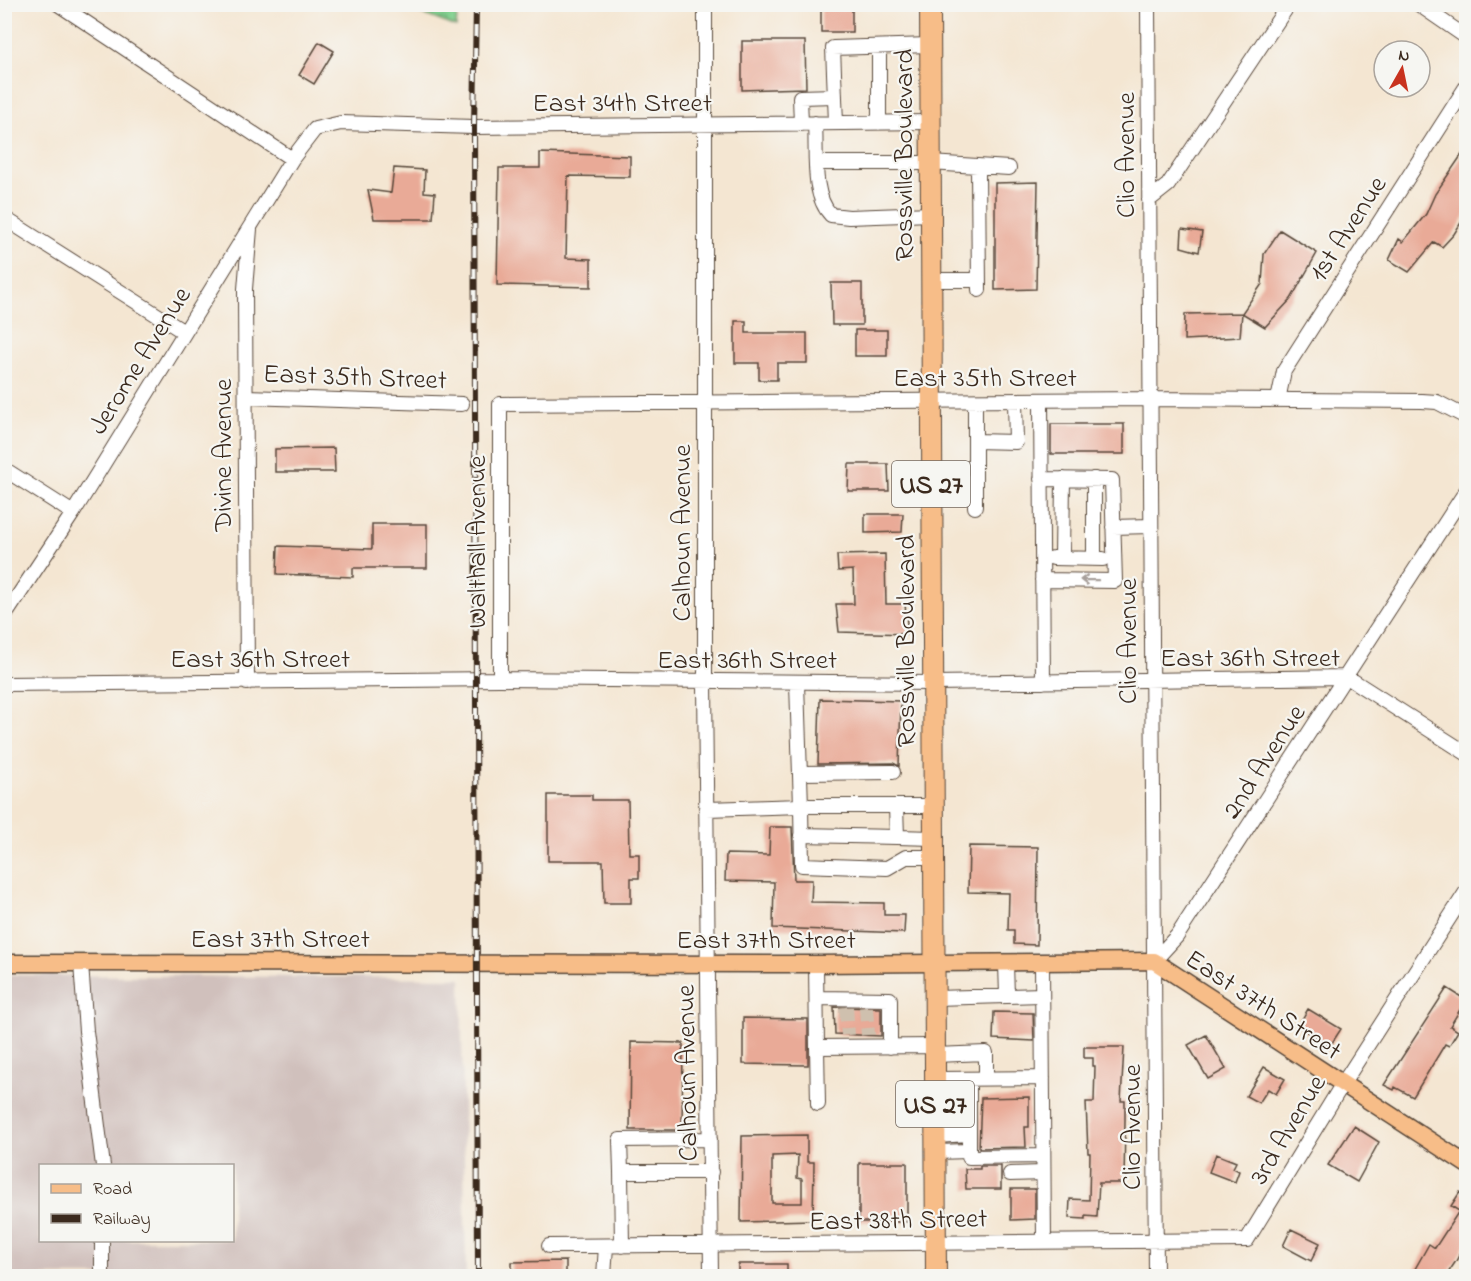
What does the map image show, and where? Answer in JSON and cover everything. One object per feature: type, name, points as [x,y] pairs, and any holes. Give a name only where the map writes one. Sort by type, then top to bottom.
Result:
[{"type":"highway","name":"Rossville Boulevard","points":[[930,4],[936,1276]]},
{"type":"main road","name":"East 37th Street","points":[[4,963],[934,964],[1154,961],[1467,1164]]},
{"type":"street","points":[[58,4],[292,159]]},
{"type":"street","name":"Calhoun Avenue","points":[[705,4],[705,683],[711,1276]]},
{"type":"street","name":"Clio Avenue","points":[[1148,4],[1156,1276]]},
{"type":"street","points":[[1149,200],[1168,185],[1289,4]]},
{"type":"street","points":[[1418,4],[1467,37]]},
{"type":"street","points":[[836,123],[833,48],[930,45]]},
{"type":"street","points":[[879,47],[879,123]]},
{"type":"street","name":"1st Avenue","points":[[1278,400],[1279,386],[1284,371],[1467,87]]},
{"type":"street","points":[[801,124],[800,97],[835,96]]},
{"type":"street","name":"East 34th Street","points":[[315,129],[341,123],[474,127],[930,122]]},
{"type":"street","points":[[815,123],[819,183],[824,206],[831,215],[930,214]]},
{"type":"street","name":"Jerome Avenue","points":[[4,617],[73,513],[292,159],[315,129]]},
{"type":"street","points":[[818,163],[930,162],[1009,168]]},
{"type":"street","points":[[930,280],[979,285],[978,167]]},
{"type":"street","points":[[4,218],[184,332]]},
{"type":"street","name":"Divine Avenue","points":[[247,683],[245,289],[250,227]]},
{"type":"street","name":"East 35th Street","points":[[246,397],[462,404]]},
{"type":"street","name":"East 35th Street","points":[[500,404],[1149,399],[1422,401],[1443,404],[1467,417]]},
{"type":"street","points":[[975,401],[975,507]]},
{"type":"street","points":[[975,441],[1016,442],[1015,401]]},
{"type":"street","points":[[1041,401],[1042,682]]},
{"type":"street","name":"Walthall Avenue","points":[[500,404],[500,680]]},
{"type":"street","points":[[4,469],[73,513]]},
{"type":"street","points":[[1041,479],[1112,480],[1115,581],[1042,580]]},
{"type":"street","points":[[1062,558],[1063,479]]},
{"type":"street","points":[[1094,479],[1094,558]]},
{"type":"street","name":"2nd Avenue","points":[[1154,961],[1177,936],[1467,491]]},
{"type":"street","points":[[1113,527],[1150,526]]},
{"type":"street","points":[[1042,558],[1114,559]]},
{"type":"street","name":"East 36th Street","points":[[4,684],[500,680],[932,684],[1347,677],[1467,753]]},
{"type":"street","points":[[797,683],[802,865],[887,868],[906,857],[934,847]]},
{"type":"street","points":[[801,773],[893,772]]},
{"type":"street","points":[[896,806],[897,837]]},
{"type":"street","points":[[707,809],[933,806]]},
{"type":"street","points":[[801,835],[897,837],[934,847]]},
{"type":"street","name":"3rd Avenue","points":[[1246,1240],[1341,1084],[1467,892]]},
{"type":"street","points":[[1006,963],[1007,996]]},
{"type":"street","points":[[1042,963],[1044,1242]]},
{"type":"street","points":[[81,964],[86,1031],[103,1164]]},
{"type":"street","points":[[816,964],[818,1104]]},
{"type":"street","points":[[935,998],[1042,995]]},
{"type":"street","points":[[818,998],[866,1003],[890,999],[890,1047]]},
{"type":"street","points":[[818,1047],[849,1041],[868,1041],[890,1047],[965,1054],[986,1053],[986,1079]]},
{"type":"street","points":[[965,1054],[969,1104],[969,1157],[1043,1156]]},
{"type":"street","points":[[935,1079],[1043,1078]]},
{"type":"street","points":[[935,1105],[969,1104]]},
{"type":"street","points":[[936,1144],[969,1134]]},
{"type":"street","points":[[622,1246],[620,1140],[710,1139]]},
{"type":"street","points":[[936,1144],[969,1151]]},
{"type":"street","points":[[621,1172],[711,1172]]},
{"type":"street","points":[[1010,1174],[1043,1173]]},
{"type":"street","name":"East 38th Street","points":[[549,1246],[1246,1240]]},
{"type":"street","points":[[102,1242],[102,1276]]},
{"type":"street","points":[[604,1276],[606,1246]]},
{"type":"shaded area","points":[[5,975],[461,978],[466,1276],[5,1276]]},
{"type":"green space","points":[[400,5],[458,5],[456,27]]},
{"type":"building","points":[[821,4],[852,4],[852,32],[821,32]]},
{"type":"building","points":[[742,41],[805,41],[806,88],[742,90]]},
{"type":"building","points":[[319,42],[334,51],[314,84],[299,75]]},
{"type":"building","points":[[1467,147],[1467,213],[1454,234],[1442,247],[1434,242],[1409,272],[1389,260],[1399,239],[1403,242],[1426,214],[1435,194]]},
{"type":"building","points":[[540,153],[630,156],[630,177],[568,176],[566,258],[591,259],[591,287],[497,285],[499,168],[540,168]]},
{"type":"building","points":[[394,168],[425,170],[424,192],[435,193],[433,219],[374,219],[368,190],[391,193]]},
{"type":"building","points":[[1038,182],[1036,289],[995,290],[995,183]]},
{"type":"building","points":[[1182,229],[1202,232],[1199,252],[1181,247]]},
{"type":"building","points":[[1280,230],[1317,253],[1291,299],[1265,327],[1242,313],[1262,284],[1264,254]]},
{"type":"building","points":[[831,283],[862,283],[862,325],[832,325]]},
{"type":"building","points":[[1242,313],[1240,337],[1184,340],[1185,314]]},
{"type":"building","points":[[735,321],[746,321],[746,333],[807,333],[807,363],[777,363],[777,380],[759,380],[759,363],[735,363]]},
{"type":"building","points":[[855,330],[887,330],[887,356],[855,356]]},
{"type":"building","points":[[1051,424],[1124,424],[1124,454],[1051,454]]},
{"type":"building","points":[[334,448],[335,472],[275,472],[275,449]]},
{"type":"building","points":[[849,464],[888,464],[889,491],[848,491]]},
{"type":"building","points":[[865,514],[903,514],[902,532],[865,533]]},
{"type":"building","points":[[372,524],[427,524],[427,568],[353,568],[353,577],[277,574],[278,546],[372,549]]},
{"type":"building","points":[[885,554],[886,604],[905,604],[908,634],[839,632],[836,604],[854,604],[853,570],[838,571],[837,555]]},
{"type":"building","points":[[820,699],[901,701],[899,766],[893,763],[818,764]]},
{"type":"building","points":[[548,795],[592,795],[592,800],[628,800],[629,854],[639,854],[639,878],[631,878],[631,903],[604,903],[603,861],[548,861]]},
{"type":"building","points":[[770,827],[792,827],[794,880],[812,880],[811,902],[884,903],[884,915],[905,915],[904,933],[773,928],[774,882],[725,881],[726,854],[769,855]]},
{"type":"building","points":[[969,846],[1038,847],[1037,945],[1014,944],[1014,930],[1008,930],[1009,893],[968,892]]},
{"type":"building","points":[[1447,988],[1466,1000],[1450,1026],[1458,1031],[1449,1046],[1445,1044],[1413,1097],[1395,1087],[1394,1090],[1384,1085]]},
{"type":"building","points":[[834,1007],[881,1008],[881,1036],[835,1034]]},
{"type":"building","points":[[1308,1009],[1341,1029],[1330,1046],[1298,1026]]},
{"type":"building","points":[[994,1012],[1033,1013],[1034,1041],[993,1039]]},
{"type":"building","points":[[743,1018],[808,1019],[808,1065],[743,1064]]},
{"type":"building","points":[[1206,1035],[1226,1069],[1208,1079],[1188,1045]]},
{"type":"building","points":[[631,1042],[683,1043],[682,1130],[630,1130]]},
{"type":"building","points":[[1084,1047],[1124,1047],[1121,1101],[1125,1101],[1124,1183],[1099,1183],[1097,1217],[1085,1216],[1085,1219],[1069,1218],[1070,1199],[1089,1200],[1090,1153],[1088,1153],[1086,1102],[1094,1102],[1095,1066],[1093,1066],[1093,1058],[1084,1058]]},
{"type":"building","points":[[1264,1067],[1285,1079],[1276,1094],[1268,1089],[1259,1103],[1246,1096]]},
{"type":"building","points":[[1029,1097],[1029,1127],[1025,1127],[1026,1147],[979,1148],[981,1098]]},
{"type":"building","points":[[1354,1126],[1379,1142],[1357,1182],[1328,1165]]},
{"type":"building","points":[[807,1135],[807,1162],[814,1162],[813,1220],[741,1222],[742,1136]],"holes":[[[798,1155],[797,1178],[802,1179],[802,1203],[772,1203],[772,1156]]]},
{"type":"building","points":[[1216,1154],[1236,1162],[1233,1168],[1239,1171],[1235,1182],[1209,1172]]},
{"type":"building","points":[[859,1163],[907,1163],[907,1222],[859,1222]]},
{"type":"building","points":[[980,1166],[1001,1166],[1001,1189],[966,1189],[965,1169],[980,1169]]},
{"type":"building","points":[[1011,1189],[1035,1189],[1035,1219],[1011,1220]]},
{"type":"building","points":[[1460,1192],[1467,1196],[1467,1240],[1456,1261],[1446,1276],[1411,1276],[1429,1244],[1435,1248],[1459,1211],[1451,1206]]},
{"type":"building","points":[[1291,1229],[1320,1243],[1311,1261],[1283,1246]]},
{"type":"building","points":[[566,1261],[566,1276],[512,1276],[512,1262]]},
{"type":"building","points":[[738,1264],[787,1264],[787,1276],[738,1276]]},
{"type":"tunnel","points":[[846,1007],[848,1035]]},
{"type":"tunnel","points":[[866,1007],[868,1035]]},
{"type":"railway","points":[[476,4],[474,127],[478,1276]]}]
